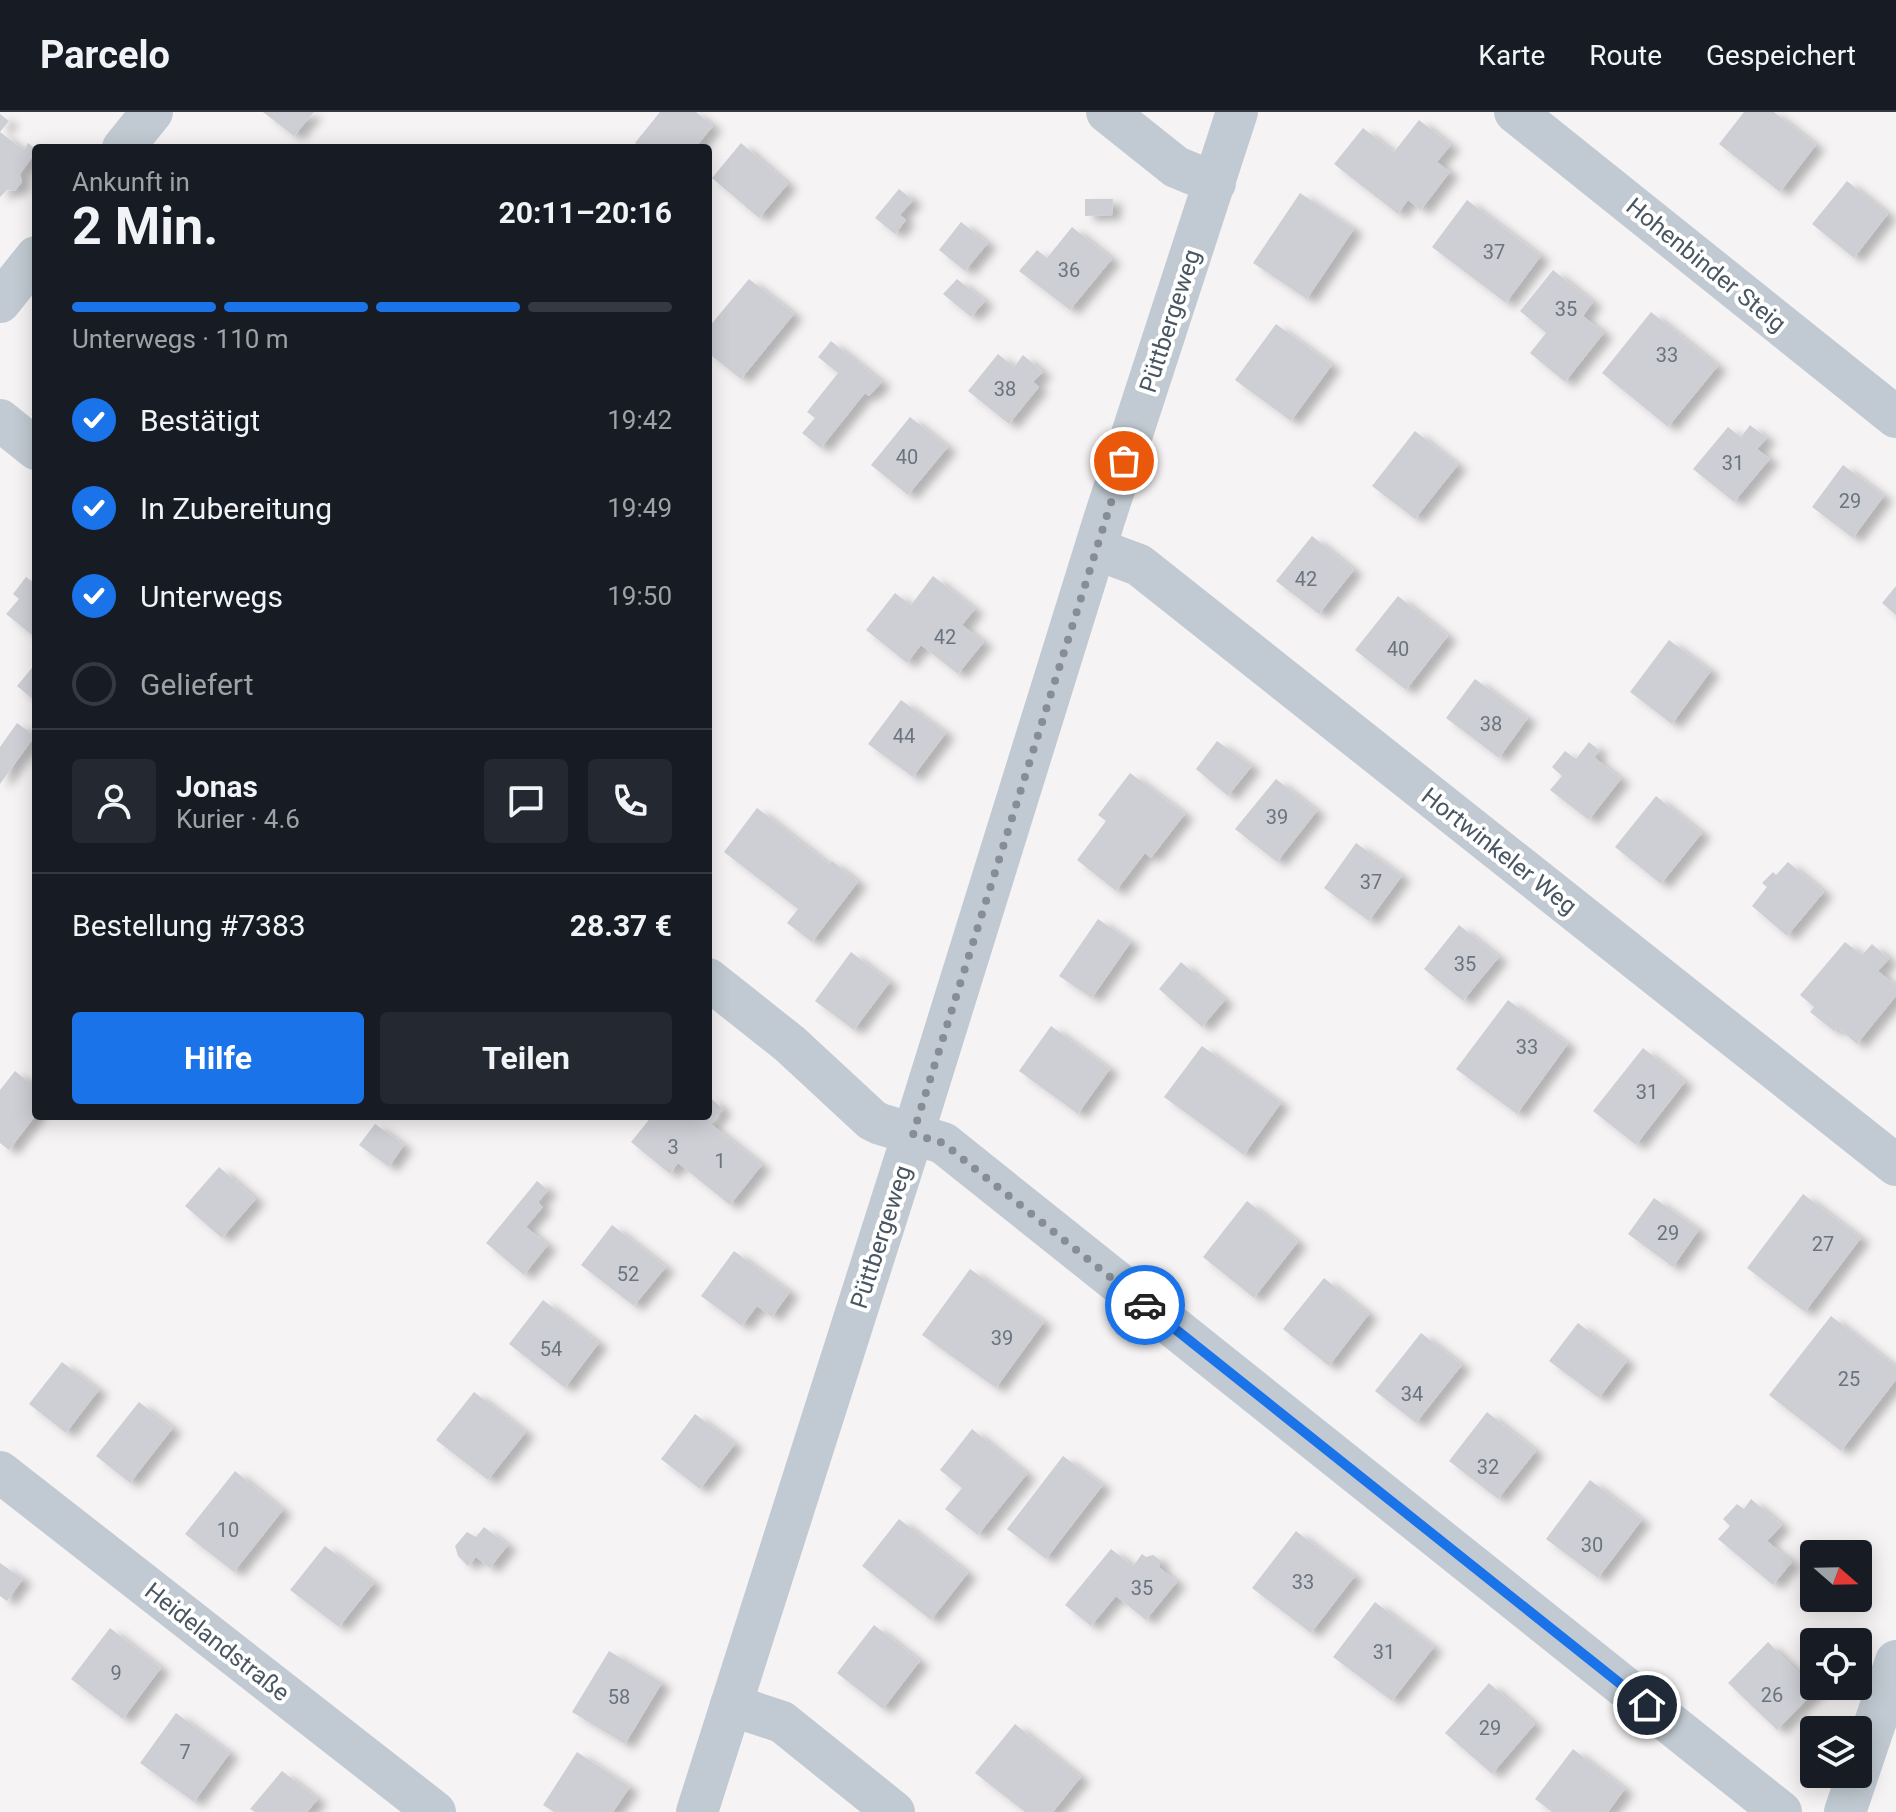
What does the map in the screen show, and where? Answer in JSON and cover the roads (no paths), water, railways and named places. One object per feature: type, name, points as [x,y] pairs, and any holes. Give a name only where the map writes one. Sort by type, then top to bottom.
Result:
[{"type":"street","points":[[126,144],[152,112]]},
{"type":"street","points":[[1107,112],[1176,167],[1215,183]]},
{"type":"street","name":"Püttbergeweg","points":[[697,1812],[1237,112]]},
{"type":"street","name":"Hohenbinder Steig","points":[[1515,112],[1896,417]]},
{"type":"street","points":[[0,302],[32,262]]},
{"type":"street","points":[[0,420],[32,446]]},
{"type":"street","name":"Hortwinkeler Weg","points":[[1096,549],[1139,565],[1896,1165]]},
{"type":"street","points":[[712,982],[790,1044],[872,1120],[943,1143],[1781,1812]]},
{"type":"street","name":"Heidelandstraße","points":[[0,1472],[435,1812]]},
{"type":"street","points":[[1845,1812],[1896,1661]]},
{"type":"street","points":[[731,1705],[782,1722],[894,1812]]}]
